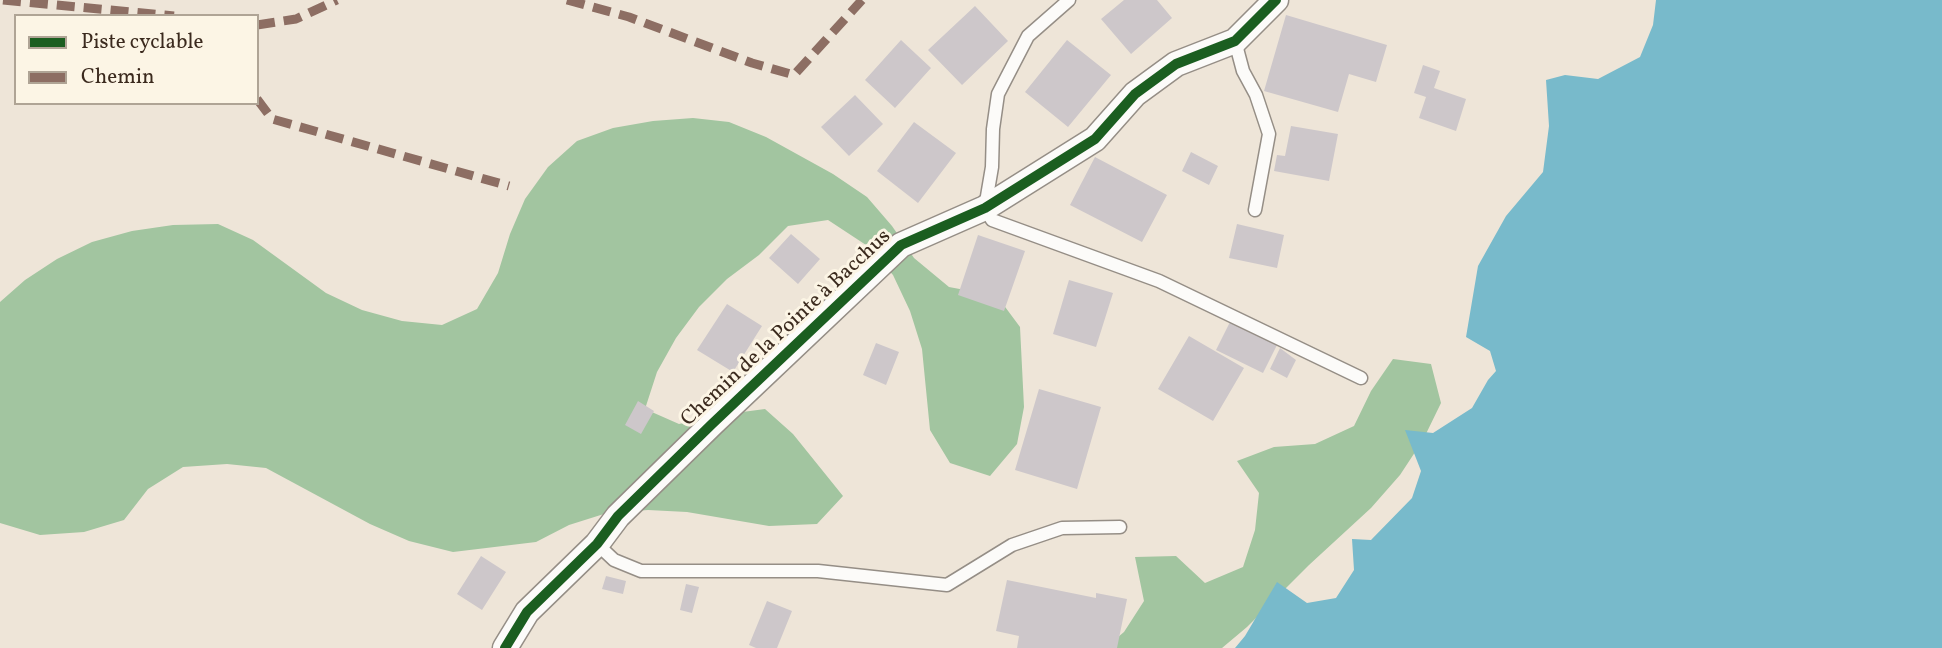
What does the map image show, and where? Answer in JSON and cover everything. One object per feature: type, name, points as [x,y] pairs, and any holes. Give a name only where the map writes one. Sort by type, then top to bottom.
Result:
[{"type":"street","name":"Chemin de la Pointe à Bacchus","points":[[505,648],[527,612],[597,544],[618,516],[901,245],[985,208],[1095,139],[1135,94],[1176,64],[1235,41],[1276,0]]},
{"type":"lane","points":[[1069,0],[1028,36],[998,94],[993,129],[992,167],[985,208],[992,220],[1159,281],[1361,378]]},
{"type":"lane","points":[[1235,41],[1243,71],[1256,95],[1269,134],[1255,210]]},
{"type":"lane","points":[[597,544],[614,560],[641,571],[818,571],[947,585],[1012,545],[1062,528],[1120,527]]},
{"type":"green space","points":[[693,118],[729,122],[766,137],[833,174],[867,197],[892,226],[914,258],[949,287],[997,296],[1020,327],[1024,407],[1017,444],[990,476],[950,463],[930,430],[922,349],[910,311],[893,275],[866,245],[828,220],[788,226],[699,307],[676,338],[657,372],[645,409],[679,424],[765,409],[793,434],[843,496],[817,524],[769,526],[687,512],[648,510],[607,513],[569,525],[536,542],[453,552],[409,541],[370,524],[266,468],[227,464],[183,467],[148,489],[124,520],[84,532],[40,535],[0,523],[0,302],[25,280],[57,259],[92,242],[132,231],[173,225],[218,224],[253,240],[326,293],[362,310],[402,321],[442,325],[477,309],[498,273],[525,199],[548,167],[577,141],[613,128]]},
{"type":"green space","points":[[1393,359],[1431,364],[1441,403],[1423,440],[1400,475],[1371,508],[1222,648],[1105,648],[1124,632],[1144,601],[1135,557],[1176,556],[1205,583],[1243,567],[1255,530],[1259,493],[1237,461],[1274,447],[1315,444],[1354,426],[1371,391]]},
{"type":"water","points":[[1656,0],[1942,0],[1942,648],[1235,648],[1277,582],[1307,603],[1336,598],[1354,570],[1352,539],[1371,540],[1412,498],[1421,471],[1405,430],[1433,433],[1472,408],[1496,371],[1490,351],[1466,337],[1478,266],[1506,216],[1543,172],[1549,126],[1546,80],[1565,75],[1598,79],[1640,57],[1653,25]]},
{"type":"building","points":[[1124,0],[1157,0],[1172,18],[1131,54],[1101,19]]},
{"type":"building","points":[[975,6],[1008,41],[962,85],[928,50]]},
{"type":"building","points":[[1286,15],[1387,45],[1376,82],[1349,74],[1338,112],[1264,91]]},
{"type":"building","points":[[901,40],[931,68],[895,108],[865,80]]},
{"type":"building","points":[[1067,40],[1111,75],[1068,127],[1025,92]]},
{"type":"building","points":[[1423,65],[1440,71],[1434,88],[1466,99],[1456,131],[1419,118],[1426,97],[1414,93]]},
{"type":"building","points":[[855,95],[883,124],[849,156],[821,127]]},
{"type":"building","points":[[914,122],[956,153],[918,203],[877,171]]},
{"type":"building","points":[[1291,126],[1338,134],[1329,181],[1274,171],[1277,155],[1285,156]]},
{"type":"building","points":[[1191,152],[1218,166],[1209,185],[1182,171]]},
{"type":"building","points":[[1095,157],[1167,195],[1142,242],[1070,205]]},
{"type":"building","points":[[1237,224],[1284,235],[1277,268],[1229,258]]},
{"type":"building","points":[[791,234],[820,259],[798,284],[769,258]]},
{"type":"building","points":[[978,235],[1025,251],[1004,311],[958,295]]},
{"type":"building","points":[[1069,280],[1113,293],[1096,347],[1053,334]]},
{"type":"building","points":[[727,304],[762,326],[733,372],[697,350]]},
{"type":"building","points":[[1230,322],[1277,345],[1263,373],[1216,350]]},
{"type":"building","points":[[1189,336],[1244,368],[1213,421],[1158,389]]},
{"type":"building","points":[[876,343],[899,352],[886,385],[863,375]]},
{"type":"building","points":[[1280,348],[1296,360],[1287,378],[1270,369]]},
{"type":"building","points":[[1039,389],[1101,407],[1077,489],[1015,470]]},
{"type":"building","points":[[638,401],[654,411],[641,434],[625,425]]},
{"type":"building","points":[[481,556],[506,572],[482,610],[457,594]]},
{"type":"building","points":[[606,576],[626,581],[623,594],[602,589]]},
{"type":"building","points":[[1007,580],[1096,598],[1096,593],[1127,599],[1117,648],[1017,648],[1019,636],[996,631]]},
{"type":"building","points":[[686,584],[699,587],[692,613],[680,610]]},
{"type":"building","points":[[767,601],[792,611],[777,648],[756,648],[749,645]]},
{"type":"marked path","points":[[3,0],[153,14]]},
{"type":"marked path","points":[[259,25],[296,19],[337,0]]},
{"type":"marked path","points":[[567,0],[629,17],[752,63],[794,75],[862,0]]},
{"type":"marked path","points":[[259,102],[272,119],[509,186]]},
{"type":"cycle path","points":[[505,648],[527,612],[597,544],[618,516],[901,245],[985,208],[1095,139],[1135,94],[1176,64],[1235,41],[1276,0]]}]
